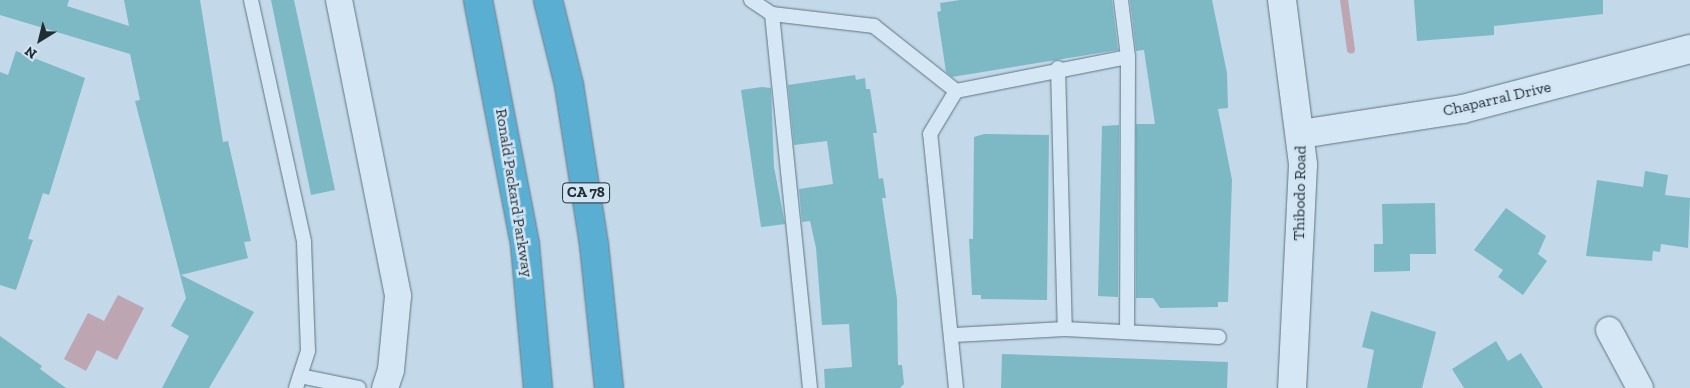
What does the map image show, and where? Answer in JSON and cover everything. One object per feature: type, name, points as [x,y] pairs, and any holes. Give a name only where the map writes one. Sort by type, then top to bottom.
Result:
[{"type":"highway","name":"Ronald Packard Parkway","points":[[478,0],[525,245],[538,388]]},
{"type":"highway","name":"CA 78","points":[[548,0],[569,85],[594,245],[609,388]]},
{"type":"street","points":[[339,0],[398,296],[391,370],[385,388]]},
{"type":"street","name":"Thibodo Road","points":[[1282,0],[1301,134],[1292,388]]},
{"type":"street","name":"Chaparral Drive","points":[[1301,134],[1463,109],[1690,49]]},
{"type":"street","points":[[1609,330],[1640,388]]},
{"type":"lane","points":[[251,0],[304,242],[308,351],[298,382],[359,388]]},
{"type":"lane","points":[[751,0],[772,14],[874,26],[956,91]]},
{"type":"lane","points":[[1120,0],[1128,57],[1127,329]]},
{"type":"lane","points":[[772,14],[810,388]]},
{"type":"lane","points":[[956,388],[954,335],[930,134],[956,91],[1058,68],[1128,57]]},
{"type":"lane","points":[[1058,68],[1065,329]]},
{"type":"lane","points":[[954,335],[1065,329],[1127,329],[1219,337]]},
{"type":"shaded area","points":[[118,295],[144,308],[117,360],[97,350],[86,371],[64,359],[88,313],[104,321]]},
{"type":"building","points":[[0,0],[69,0],[67,6],[129,26],[124,0],[200,0],[223,142],[228,141],[251,241],[244,242],[248,258],[181,275],[254,312],[209,388],[162,388],[189,336],[171,326],[186,298],[135,101],[140,100],[130,54],[0,15]]},
{"type":"building","points":[[271,0],[294,0],[335,190],[311,195]]},
{"type":"building","points":[[960,0],[1112,0],[1118,50],[952,77],[946,72],[937,12],[941,11],[940,3]]},
{"type":"building","points":[[1130,0],[1212,0],[1227,73],[1228,108],[1218,109],[1232,180],[1228,302],[1218,302],[1218,307],[1160,308],[1153,298],[1136,298],[1136,124],[1155,124],[1144,50],[1136,51]]},
{"type":"building","points":[[1414,0],[1603,0],[1603,14],[1494,26],[1494,35],[1417,41]]},
{"type":"building","points":[[16,51],[85,78],[49,195],[43,193],[28,239],[33,240],[16,290],[0,285],[0,72],[8,75]]},
{"type":"building","points":[[855,75],[856,80],[865,78],[866,89],[870,89],[877,133],[873,133],[879,179],[883,178],[886,198],[882,198],[897,299],[898,365],[902,365],[904,384],[900,388],[825,388],[824,369],[852,367],[849,324],[822,325],[816,248],[810,221],[802,222],[799,189],[833,184],[827,141],[794,145],[788,85]]},
{"type":"building","points":[[762,87],[771,88],[774,167],[785,224],[761,227],[741,90]]},
{"type":"building","points":[[1119,125],[1118,297],[1098,296],[1102,126]]},
{"type":"building","points":[[984,134],[1049,135],[1047,300],[981,299],[981,295],[972,295],[969,239],[973,239],[974,137]]},
{"type":"building","points":[[1645,171],[1668,175],[1665,195],[1690,198],[1688,248],[1661,244],[1660,252],[1653,251],[1652,261],[1586,256],[1597,180],[1643,187]]},
{"type":"building","points":[[1435,203],[1436,254],[1410,254],[1410,271],[1374,272],[1374,244],[1383,244],[1382,204]]},
{"type":"building","points":[[1506,208],[1546,236],[1538,254],[1547,261],[1523,295],[1498,277],[1503,270],[1474,250]]},
{"type":"building","points":[[1371,311],[1436,332],[1422,388],[1367,388],[1374,350],[1362,347]]},
{"type":"building","points":[[0,336],[42,366],[40,369],[66,388],[0,388]]},
{"type":"building","points":[[1496,341],[1508,361],[1521,353],[1543,388],[1464,388],[1452,369]]},
{"type":"building","points":[[1002,354],[1228,362],[1227,388],[1001,388]]},
{"type":"waterway","points":[[1344,0],[1351,50]]}]
